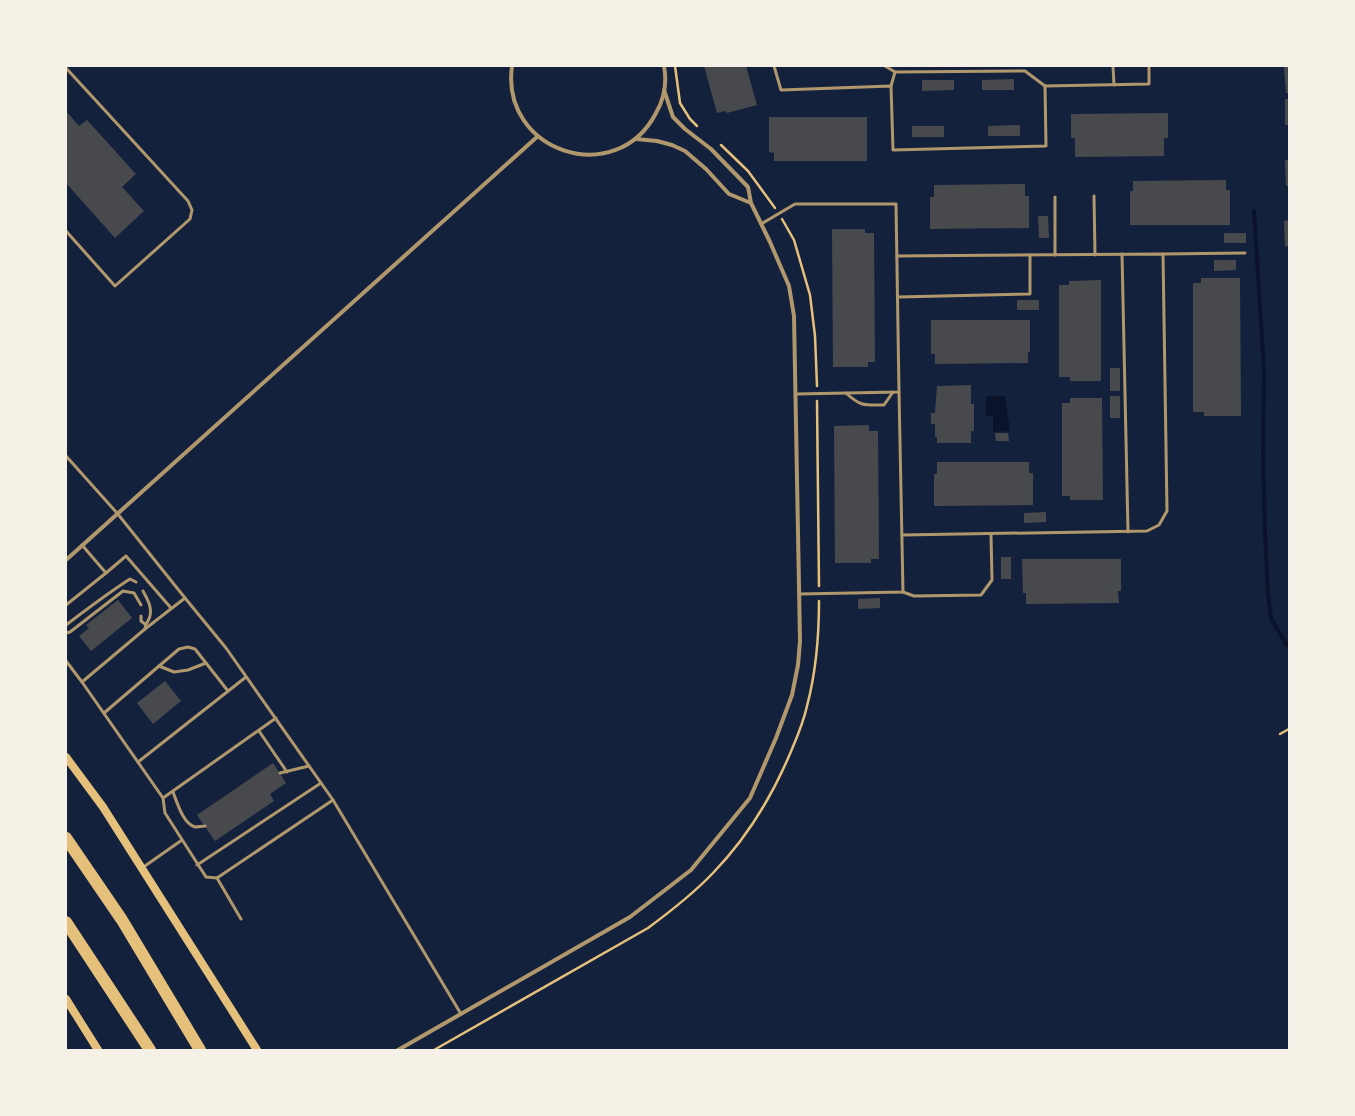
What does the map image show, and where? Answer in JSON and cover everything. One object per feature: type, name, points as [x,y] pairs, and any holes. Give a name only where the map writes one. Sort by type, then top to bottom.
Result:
[{"type":"highway","points":[[66,838],[122,920],[200,1050]]},
{"type":"highway","points":[[66,922],[150,1050]]},
{"type":"main road","points":[[66,757],[103,807],[257,1050]]},
{"type":"main road","points":[[66,999],[98,1050]]},
{"type":"street","points":[[512,66],[514,98],[524,121],[538,136],[552,146],[576,154],[589,155],[614,151],[636,139],[645,130],[653,120],[659,108],[665,82],[664,66]]},
{"type":"street","points":[[398,1050],[630,917],[691,870],[750,798],[792,696],[798,665],[800,641],[794,316],[789,286],[751,203],[748,187],[712,149],[685,129],[673,116],[664,90]]},
{"type":"street","points":[[66,560],[538,136]]},
{"type":"street","points":[[636,139],[658,141],[672,145],[685,152],[706,169],[729,194],[751,203]]},
{"type":"lane","points":[[774,66],[781,90],[891,86]]},
{"type":"lane","points":[[885,66],[895,72],[1025,71],[1045,86],[1149,84],[1149,66]]},
{"type":"lane","points":[[1113,66],[1114,85]]},
{"type":"lane","points":[[66,68],[188,201],[192,210],[190,219],[115,286],[66,231]]},
{"type":"lane","points":[[895,72],[891,86],[893,150],[1046,146],[1045,86]]},
{"type":"lane","points":[[1094,196],[1095,255]]},
{"type":"lane","points":[[1055,197],[1055,255]]},
{"type":"lane","points":[[761,224],[795,204],[896,204],[903,592]]},
{"type":"lane","points":[[898,256],[1245,253]]},
{"type":"lane","points":[[1122,254],[1128,532]]},
{"type":"lane","points":[[902,535],[1128,532],[1147,531],[1159,525],[1167,511],[1163,254]]},
{"type":"lane","points":[[898,297],[1030,294],[1030,255]]},
{"type":"lane","points":[[846,393],[855,401],[864,406],[884,405],[893,392]]},
{"type":"lane","points":[[796,394],[899,392]]},
{"type":"lane","points":[[66,456],[117,514],[226,648],[276,718],[333,800],[461,1014]]},
{"type":"lane","points":[[799,594],[903,592],[914,596],[981,595],[992,580],[991,534]]},
{"type":"lane","points":[[82,545],[106,573]]},
{"type":"lane","points":[[66,605],[126,556],[171,608]]},
{"type":"lane","points":[[66,625],[130,579],[136,582]]},
{"type":"lane","points":[[66,633],[70,632],[123,591],[134,593],[141,605]]},
{"type":"lane","points":[[143,591],[151,607],[149,620],[145,624],[145,629]]},
{"type":"lane","points":[[82,682],[145,629],[185,598]]},
{"type":"lane","points":[[141,616],[141,621],[145,624]]},
{"type":"lane","points":[[104,713],[179,649],[188,647],[195,649],[228,691]]},
{"type":"lane","points":[[66,661],[163,798],[165,813],[206,877],[217,878],[333,800]]},
{"type":"lane","points":[[159,666],[174,672],[188,670],[206,663]]},
{"type":"lane","points":[[138,762],[246,678]]},
{"type":"lane","points":[[163,798],[276,718]]},
{"type":"lane","points":[[259,731],[287,772]]},
{"type":"lane","points":[[280,773],[309,766]]},
{"type":"lane","points":[[198,865],[321,783]]},
{"type":"lane","points":[[173,792],[180,811],[187,822],[195,827],[205,826]]},
{"type":"lane","points":[[142,868],[182,840]]},
{"type":"lane","points":[[217,878],[242,919]]},
{"type":"path","points":[[675,66],[680,103],[690,119],[702,131]]},
{"type":"path","points":[[434,1050],[648,928],[672,911],[692,893],[713,873],[751,827],[771,794],[785,765],[807,706],[816,664],[819,593],[816,349],[810,295],[794,240],[748,171],[721,145]]},
{"type":"path","points":[[1280,734],[1289,729]]},
{"type":"water","points":[[986,396],[1005,396],[1010,431],[993,432],[993,416],[986,416]]},
{"type":"building","points":[[704,66],[746,66],[757,105],[727,113],[726,111],[717,113]]},
{"type":"building","points":[[1284,67],[1289,67],[1289,93],[1286,93]]},
{"type":"building","points":[[1014,79],[1014,90],[982,90],[982,80]]},
{"type":"building","points":[[922,80],[954,80],[954,90],[922,91]]},
{"type":"building","points":[[1285,99],[1289,99],[1289,125],[1285,125]]},
{"type":"building","points":[[66,111],[79,126],[87,120],[136,174],[122,187],[144,211],[115,238],[66,183]]},
{"type":"building","points":[[1168,113],[1168,138],[1164,138],[1164,156],[1075,157],[1075,138],[1071,138],[1071,114]]},
{"type":"building","points":[[769,117],[867,117],[867,161],[774,161],[774,153],[769,152]]},
{"type":"building","points":[[1020,125],[1020,136],[988,136],[988,126]]},
{"type":"building","points":[[912,126],[944,126],[944,137],[912,137]]},
{"type":"building","points":[[1285,160],[1289,160],[1289,186],[1286,186]]},
{"type":"building","points":[[1226,180],[1226,190],[1230,190],[1230,225],[1130,225],[1130,191],[1133,191],[1133,181]]},
{"type":"building","points":[[1025,184],[1025,196],[1029,196],[1029,228],[930,229],[930,197],[934,197],[934,185]]},
{"type":"building","points":[[1038,216],[1048,216],[1049,238],[1039,238]]},
{"type":"building","points":[[1289,220],[1289,246],[1285,247],[1284,221]]},
{"type":"building","points":[[832,229],[865,229],[865,233],[874,233],[875,362],[868,362],[868,367],[833,367]]},
{"type":"building","points":[[1224,233],[1246,233],[1246,243],[1224,243]]},
{"type":"building","points":[[1214,260],[1236,260],[1236,270],[1214,271]]},
{"type":"building","points":[[1201,278],[1240,278],[1241,416],[1204,416],[1204,412],[1193,412],[1193,283],[1201,283]]},
{"type":"building","points":[[1101,280],[1101,381],[1070,381],[1070,377],[1059,377],[1059,285],[1069,285],[1069,281]]},
{"type":"building","points":[[1017,300],[1039,300],[1039,310],[1017,310]]},
{"type":"building","points":[[931,320],[1030,320],[1030,352],[1028,352],[1028,363],[935,364],[935,354],[931,354]]},
{"type":"building","points":[[1110,368],[1120,368],[1120,391],[1110,391]]},
{"type":"building","points":[[971,385],[971,404],[974,404],[974,431],[971,431],[971,443],[937,443],[937,437],[935,437],[935,424],[931,424],[931,413],[935,413],[937,386]]},
{"type":"building","points":[[1110,396],[1120,396],[1120,418],[1110,418]]},
{"type":"building","points":[[1070,398],[1102,398],[1103,500],[1070,500],[1070,496],[1062,496],[1062,403],[1070,403]]},
{"type":"building","points":[[869,425],[869,431],[878,431],[879,559],[871,559],[871,563],[835,563],[834,426]]},
{"type":"building","points":[[995,433],[1008,433],[1009,441],[996,441]]},
{"type":"building","points":[[937,462],[1029,462],[1029,473],[1033,473],[1033,505],[934,506],[934,474],[937,474]]},
{"type":"building","points":[[1046,512],[1046,522],[1024,523],[1024,513]]},
{"type":"building","points":[[1001,557],[1011,557],[1011,579],[1001,579]]},
{"type":"building","points":[[1022,559],[1121,559],[1121,591],[1118,591],[1119,603],[1026,604],[1026,593],[1023,593]]},
{"type":"building","points":[[880,598],[880,608],[858,609],[858,599]]},
{"type":"building","points":[[118,600],[132,618],[91,651],[79,636],[89,628],[86,625]]},
{"type":"building","points":[[165,681],[181,701],[153,724],[137,703]]},
{"type":"building","points":[[273,763],[286,783],[270,794],[274,801],[215,841],[197,815]]},
{"type":"waterway","points":[[1254,211],[1264,371],[1263,456],[1268,594],[1271,618],[1286,644],[1289,646]]}]
